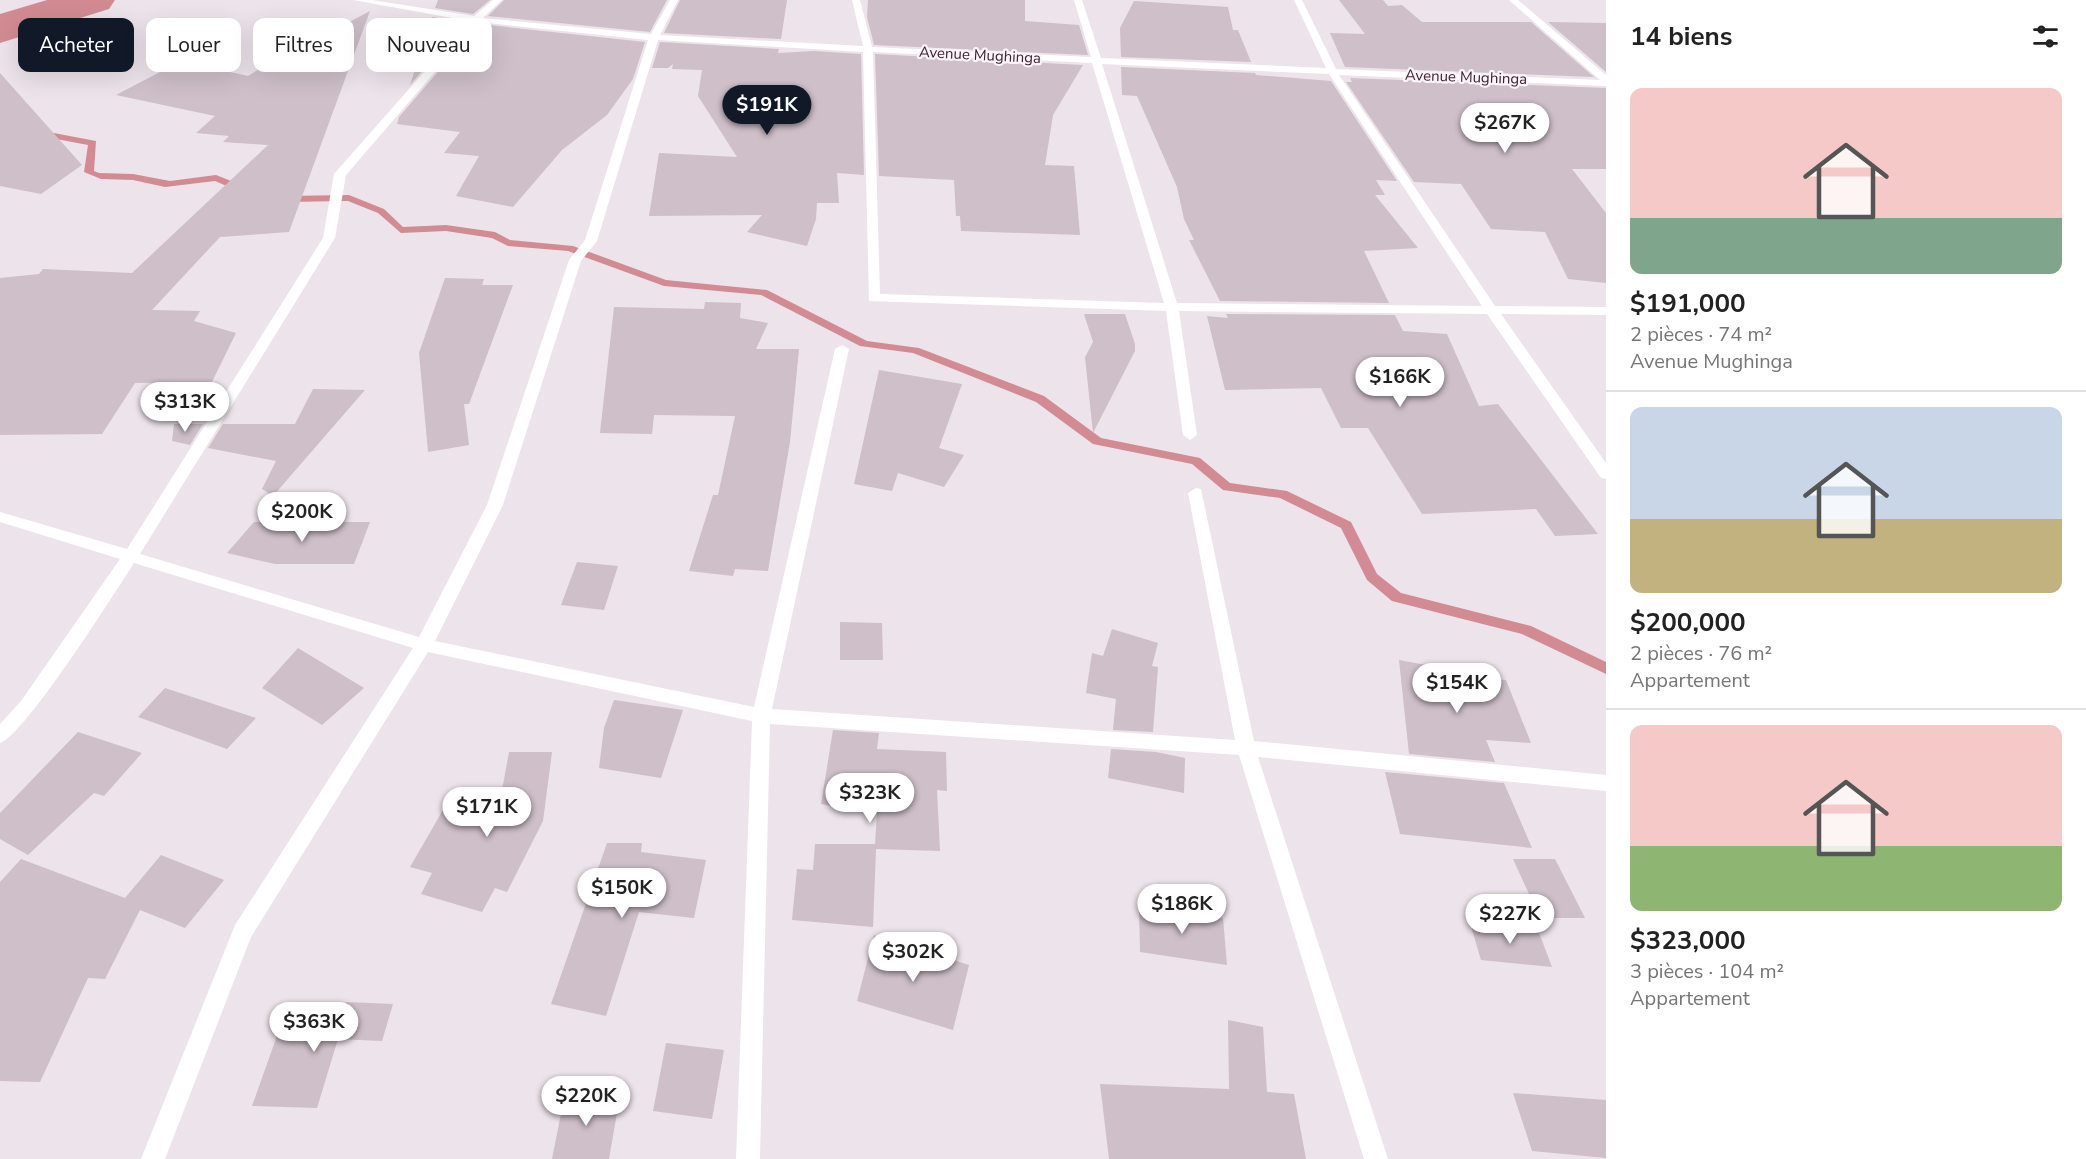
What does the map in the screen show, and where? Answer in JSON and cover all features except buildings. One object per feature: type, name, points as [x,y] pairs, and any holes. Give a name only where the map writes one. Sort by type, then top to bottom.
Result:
[{"type":"street","name":"Avenue Mughinga","points":[[357,0],[470,18]]},
{"type":"street","points":[[477,18],[498,0]]},
{"type":"street","points":[[153,1159],[242,932],[424,645],[495,505],[575,260],[591,241],[654,38],[674,0]]},
{"type":"street","points":[[856,0],[868,49],[874,298],[1172,307],[1606,311]]},
{"type":"street","points":[[1077,0],[1172,307],[1190,435]]},
{"type":"street","points":[[1298,0],[1333,73],[1492,311],[1606,474]]},
{"type":"street","points":[[1513,0],[1606,81]]},
{"type":"street","name":"Avenue Mughinga","points":[[492,21],[654,38],[1333,73],[1606,81]]},
{"type":"street","points":[[0,736],[27,706],[130,557],[329,238],[340,174],[429,72]]},
{"type":"street","points":[[748,1159],[761,716],[843,349]]},
{"type":"street","points":[[1196,493],[1246,748],[1376,1159]]},
{"type":"street","points":[[0,517],[424,645],[761,716],[1246,748],[1606,783]]},
{"type":"waterway","points":[[0,29],[93,0]]},
{"type":"waterway","points":[[38,133],[93,143],[89,172],[95,175],[138,178],[170,184],[216,178],[224,180],[242,194]]},
{"type":"waterway","points":[[284,199],[349,198],[381,211],[401,230],[446,228],[495,235],[508,243],[569,248],[664,283],[763,292],[864,344],[915,350],[1040,399],[1097,441],[1196,461],[1227,487],[1283,494],[1346,525],[1372,577],[1397,597],[1526,630],[1606,668]]}]
